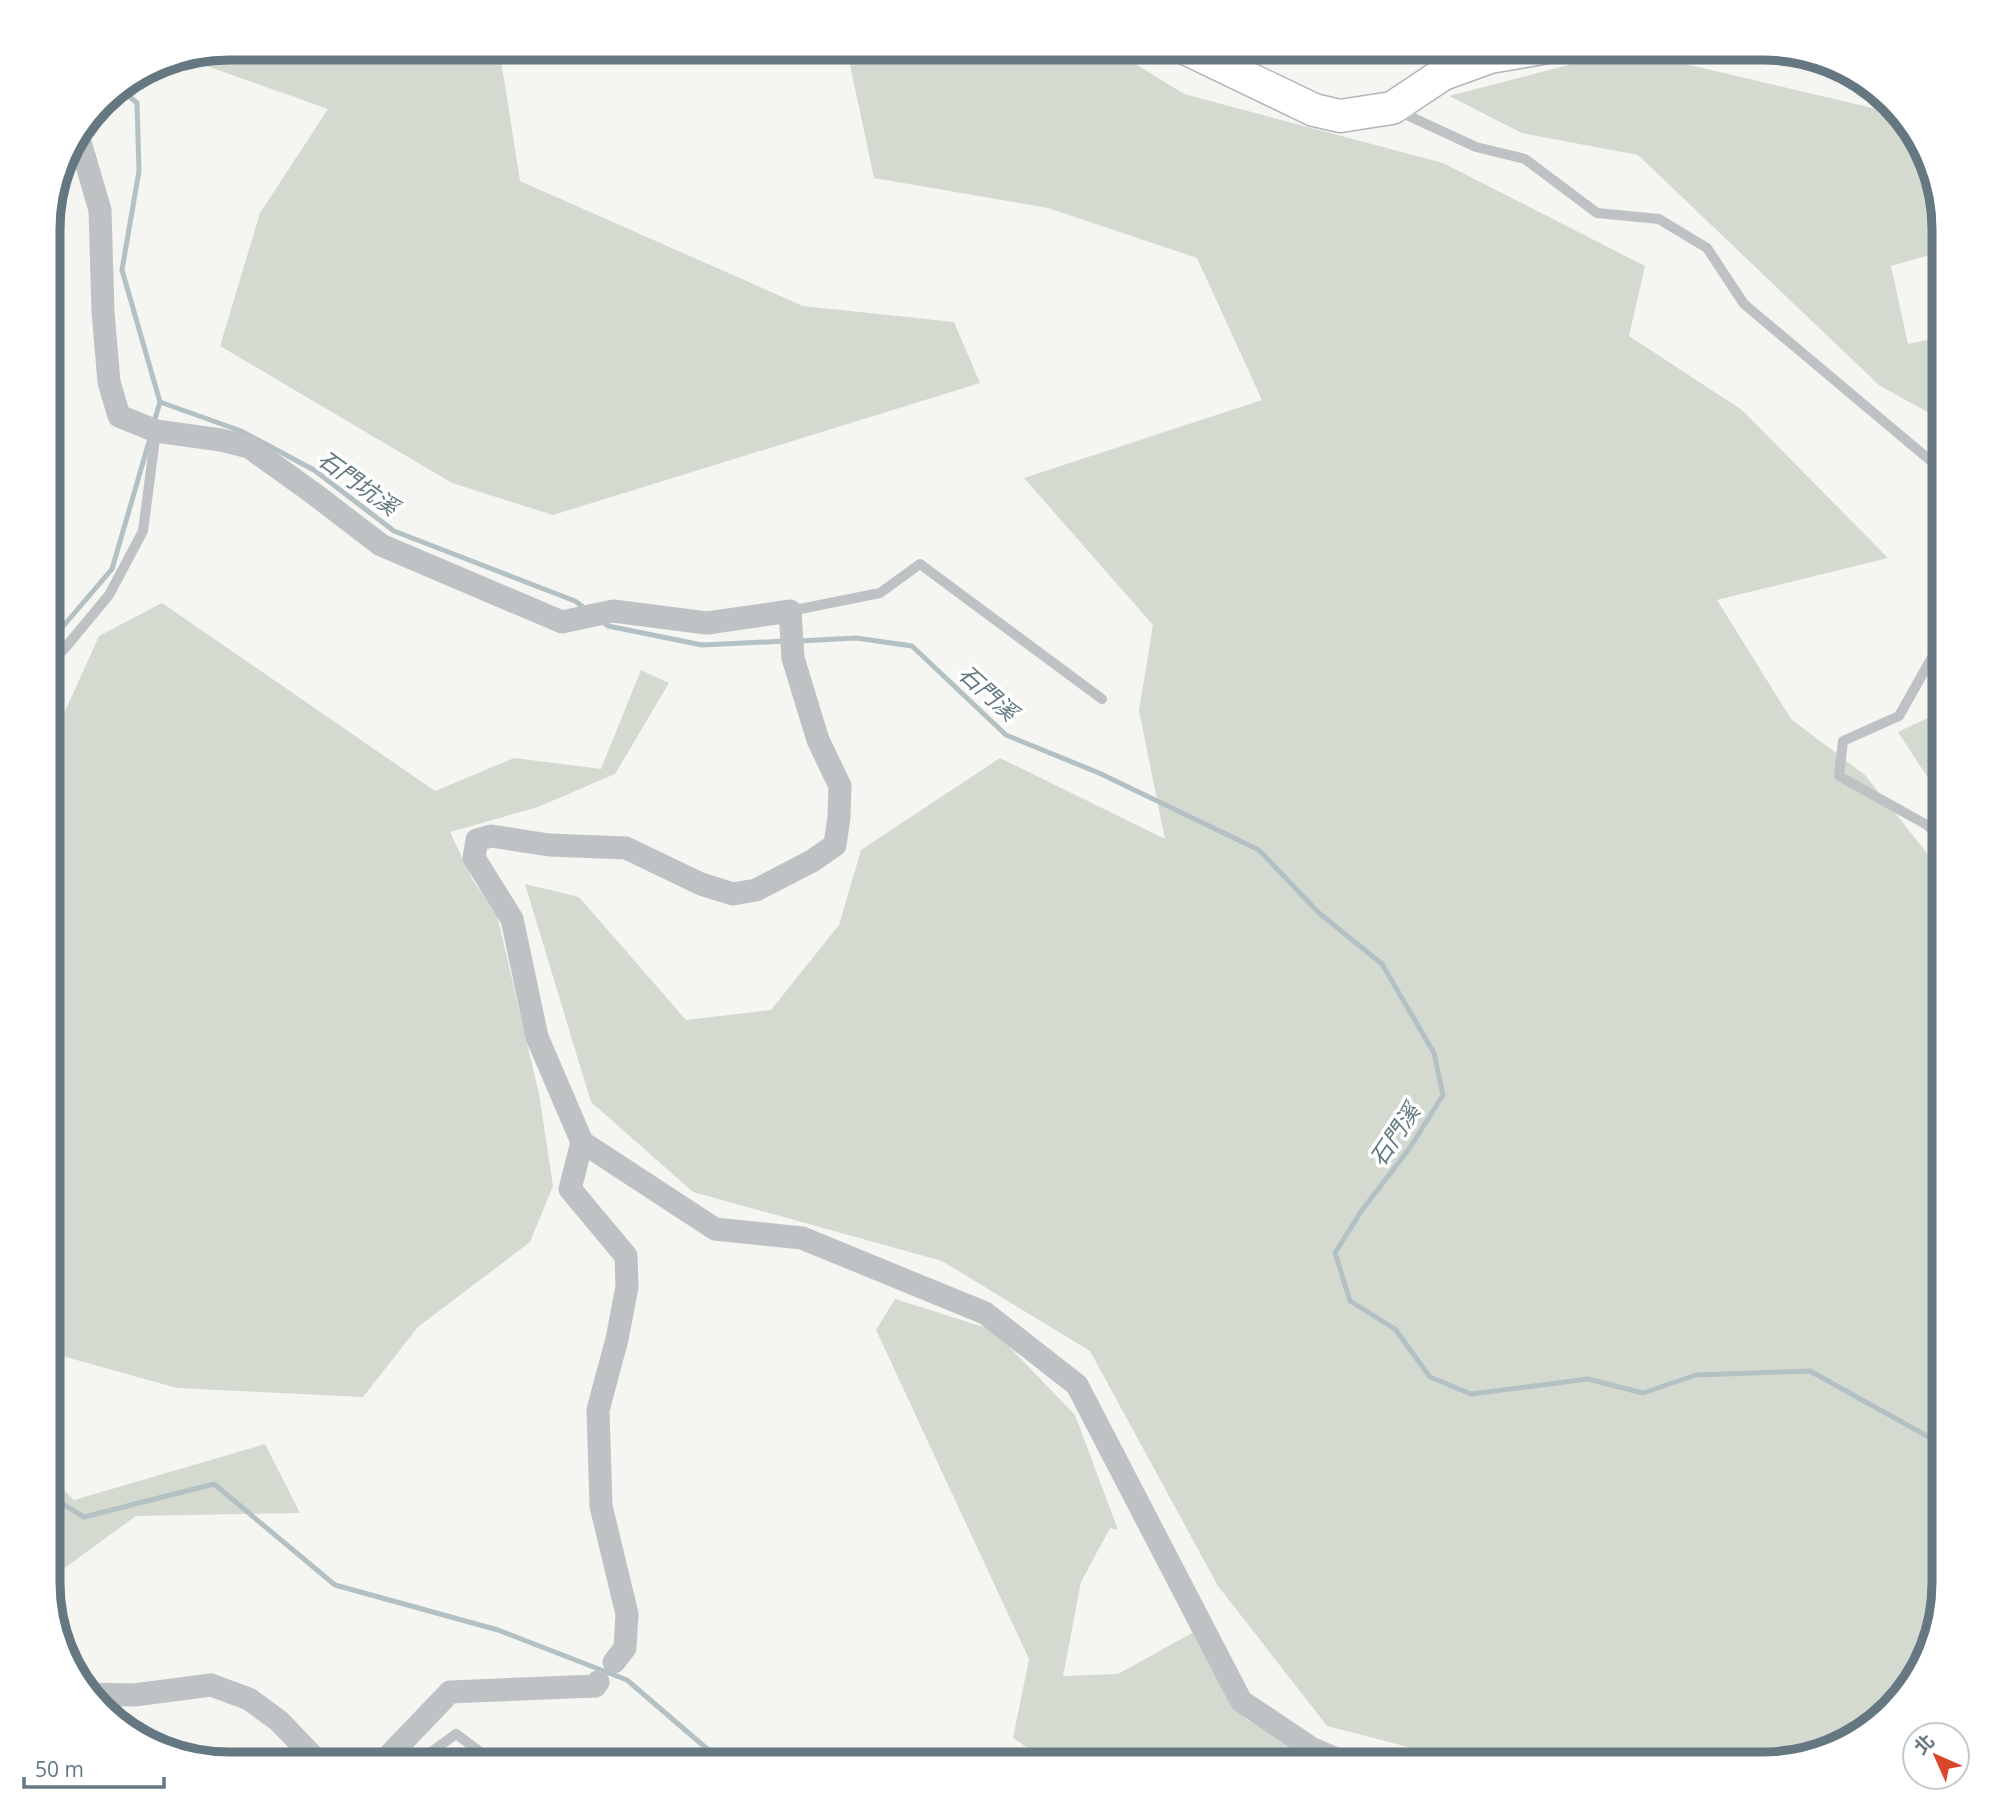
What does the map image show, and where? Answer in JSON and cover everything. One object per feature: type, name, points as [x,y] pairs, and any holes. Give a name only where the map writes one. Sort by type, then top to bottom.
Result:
[{"type":"street","points":[[1210,60],[1314,110],[1340,116],[1392,108],[1443,74],[1482,60]]},
{"type":"street","points":[[77,154],[100,210],[103,312],[110,382],[119,416],[151,429],[249,447],[382,545],[562,622],[613,611],[707,623],[790,620],[792,653],[818,740],[841,786],[835,845],[812,861],[756,890],[733,894],[701,884],[626,848],[549,845],[491,836],[477,840],[474,858],[512,919],[537,1037],[582,1142],[715,1229],[802,1238],[985,1313],[1077,1385],[1241,1701],[1320,1752]]},
{"type":"street","points":[[582,1142],[570,1189],[626,1256],[628,1287],[598,1410],[601,1506],[627,1614],[625,1648],[614,1662]]},
{"type":"street","points":[[392,1752],[450,1692],[595,1686],[598,1682]]},
{"type":"street","points":[[101,1694],[134,1695],[211,1685],[248,1699],[279,1721],[309,1752]]},
{"type":"lane","points":[[1392,108],[1476,147],[1525,159],[1597,213],[1659,219],[1707,248],[1744,304],[1932,462]]},
{"type":"lane","points":[[60,653],[109,595],[143,531],[151,429]]},
{"type":"lane","points":[[790,620],[880,593],[920,564],[1102,699]]},
{"type":"lane","points":[[1932,657],[1899,716],[1843,741],[1839,776],[1932,829]]},
{"type":"lane","points":[[598,1682],[614,1662]]},
{"type":"lane","points":[[431,1752],[456,1734],[480,1752]]},
{"type":"shaded area","points":[[229,60],[501,60],[520,181],[803,306],[954,322],[980,383],[553,515],[452,483],[220,346],[260,213],[328,109],[197,63]]},
{"type":"shaded area","points":[[849,60],[1129,60],[1184,94],[1443,163],[1645,266],[1629,336],[1742,410],[1888,558],[1717,600],[1791,719],[1865,775],[1932,860],[1932,1594],[1927,1627],[1920,1648],[1904,1677],[1883,1703],[1848,1730],[1818,1744],[1774,1752],[1428,1752],[1327,1726],[1218,1586],[1090,1351],[942,1261],[693,1192],[591,1102],[525,884],[579,897],[686,1020],[771,1010],[839,925],[861,850],[1000,758],[1165,839],[1139,711],[1153,625],[1024,478],[1262,400],[1197,258],[1048,208],[874,178]]},
{"type":"shaded area","points":[[1588,60],[1668,60],[1885,111],[1898,126],[1915,154],[1924,174],[1929,196],[1932,254],[1891,266],[1908,344],[1932,339],[1932,414],[1880,386],[1638,155],[1522,133],[1449,96]]},
{"type":"shaded area","points":[[162,603],[435,791],[514,758],[601,769],[641,670],[669,683],[615,774],[538,807],[450,832],[472,879],[497,915],[539,1094],[553,1186],[530,1242],[418,1327],[363,1397],[177,1388],[60,1355],[60,722],[99,636]]},
{"type":"shaded area","points":[[1932,716],[1932,784],[1898,732]]},
{"type":"shaded area","points":[[895,1299],[993,1330],[1075,1415],[1118,1530],[1110,1528],[1081,1582],[1063,1676],[1118,1674],[1194,1632],[1247,1720],[1322,1752],[1034,1752],[1013,1738],[1029,1659],[876,1330]]},
{"type":"shaded area","points":[[265,1444],[300,1513],[136,1516],[60,1571],[60,1486],[74,1500]]},
{"type":"waterway","name":"石門坑溪","points":[[126,94],[137,103],[139,171],[122,270],[160,402],[241,431],[314,470],[394,531],[575,601],[587,610]]},
{"type":"waterway","points":[[153,425],[160,402]]},
{"type":"waterway","points":[[60,630],[112,569],[151,435]]},
{"type":"waterway","name":"石門坑溪","points":[[600,620],[608,626],[702,645],[786,641]]},
{"type":"waterway","name":"石門溪","points":[[799,641],[856,638],[912,646],[1006,735],[1099,773],[1259,850],[1319,913],[1382,964],[1434,1053],[1443,1095],[1409,1149],[1362,1210],[1335,1253],[1350,1301],[1395,1329],[1430,1377],[1471,1394],[1588,1379],[1643,1393],[1696,1375],[1810,1371],[1932,1439]]},
{"type":"waterway","points":[[60,1502],[84,1517],[214,1484],[335,1585],[498,1630],[627,1680],[711,1752]]}]
